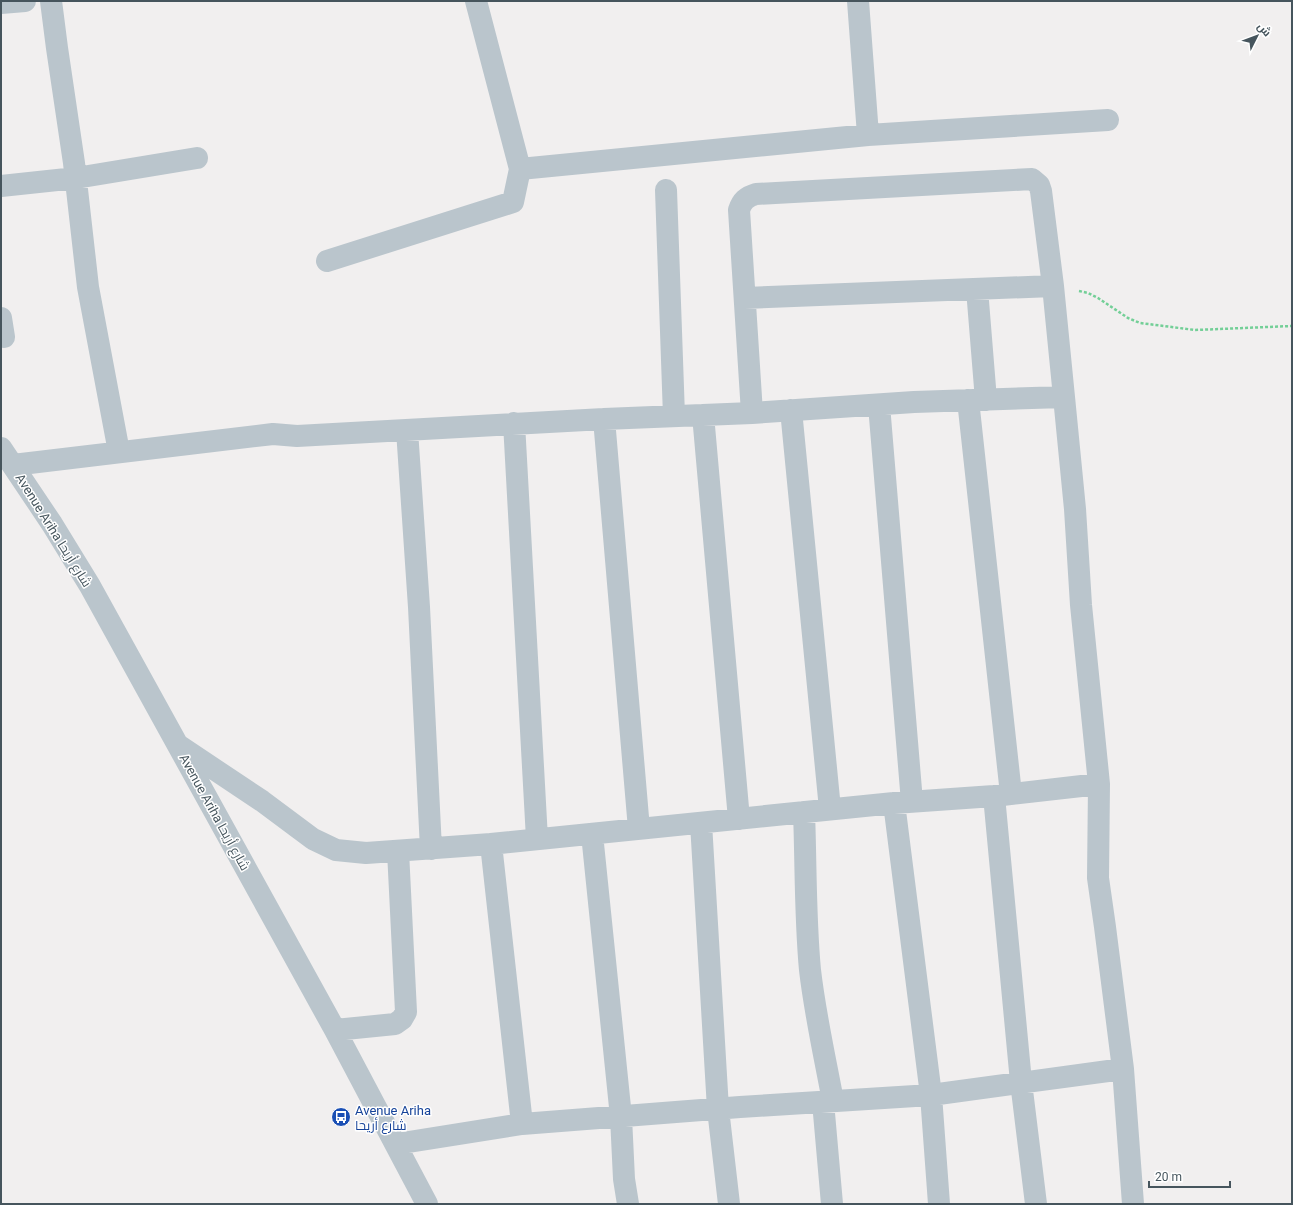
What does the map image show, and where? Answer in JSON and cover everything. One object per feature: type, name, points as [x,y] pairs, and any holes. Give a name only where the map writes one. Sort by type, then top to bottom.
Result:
[{"type":"street","points":[[1,3],[25,1]]},
{"type":"street","points":[[51,1],[76,178],[88,287],[119,452]]},
{"type":"street","points":[[327,261],[513,202],[520,169],[476,1]]},
{"type":"street","points":[[858,1],[868,135]]},
{"type":"street","points":[[520,169],[868,135],[1108,120]]},
{"type":"street","points":[[1,186],[76,178],[197,158]]},
{"type":"street","points":[[752,413],[739,210],[742,202],[748,196],[756,194],[1032,179],[1039,185],[1042,191],[1053,286],[1075,509],[1081,605],[1098,784],[1098,878],[1123,1069],[1133,1204]]},
{"type":"street","points":[[666,190],[674,416]]},
{"type":"street","points":[[745,298],[1053,286]]},
{"type":"street","points":[[977,289],[977,400],[1002,795],[1021,1082],[1036,1204]]},
{"type":"street","points":[[7,457],[119,452],[273,434],[297,436],[514,423],[752,413],[879,404],[1064,397]]},
{"type":"street","points":[[879,404],[903,802],[931,1095],[939,1204]]},
{"type":"street","points":[[791,410],[830,809]]},
{"type":"street","points":[[703,415],[739,819]]},
{"type":"street","points":[[604,419],[639,829]]},
{"type":"street","points":[[514,423],[537,839]]},
{"type":"street","points":[[407,430],[419,607],[431,849]]},
{"type":"street","name":"Avenue Ariha شارع أريحا","points":[[7,457],[52,524],[90,586],[335,1030],[427,1204]]},
{"type":"street","points":[[178,745],[262,800],[313,839],[336,850],[366,854],[491,844],[903,802],[1002,795],[1098,784]]},
{"type":"street","points":[[804,812],[810,970],[828,1102],[832,1204]]},
{"type":"street","points":[[700,823],[718,1109],[729,1204]]},
{"type":"street","points":[[592,834],[621,1117],[624,1179],[628,1204]]},
{"type":"street","points":[[491,844],[522,1124]]},
{"type":"street","points":[[335,1030],[395,1024],[402,1019],[406,1012],[398,851]]},
{"type":"street","points":[[396,1144],[522,1124],[931,1095],[1123,1069]]},
{"type":"path","points":[[1053,286],[1088,293],[1128,318],[1140,323],[1195,330],[1292,326]]},
{"type":"place","name":"Avenue Ariha شارع أريحا","points":[[341,1117]]}]
